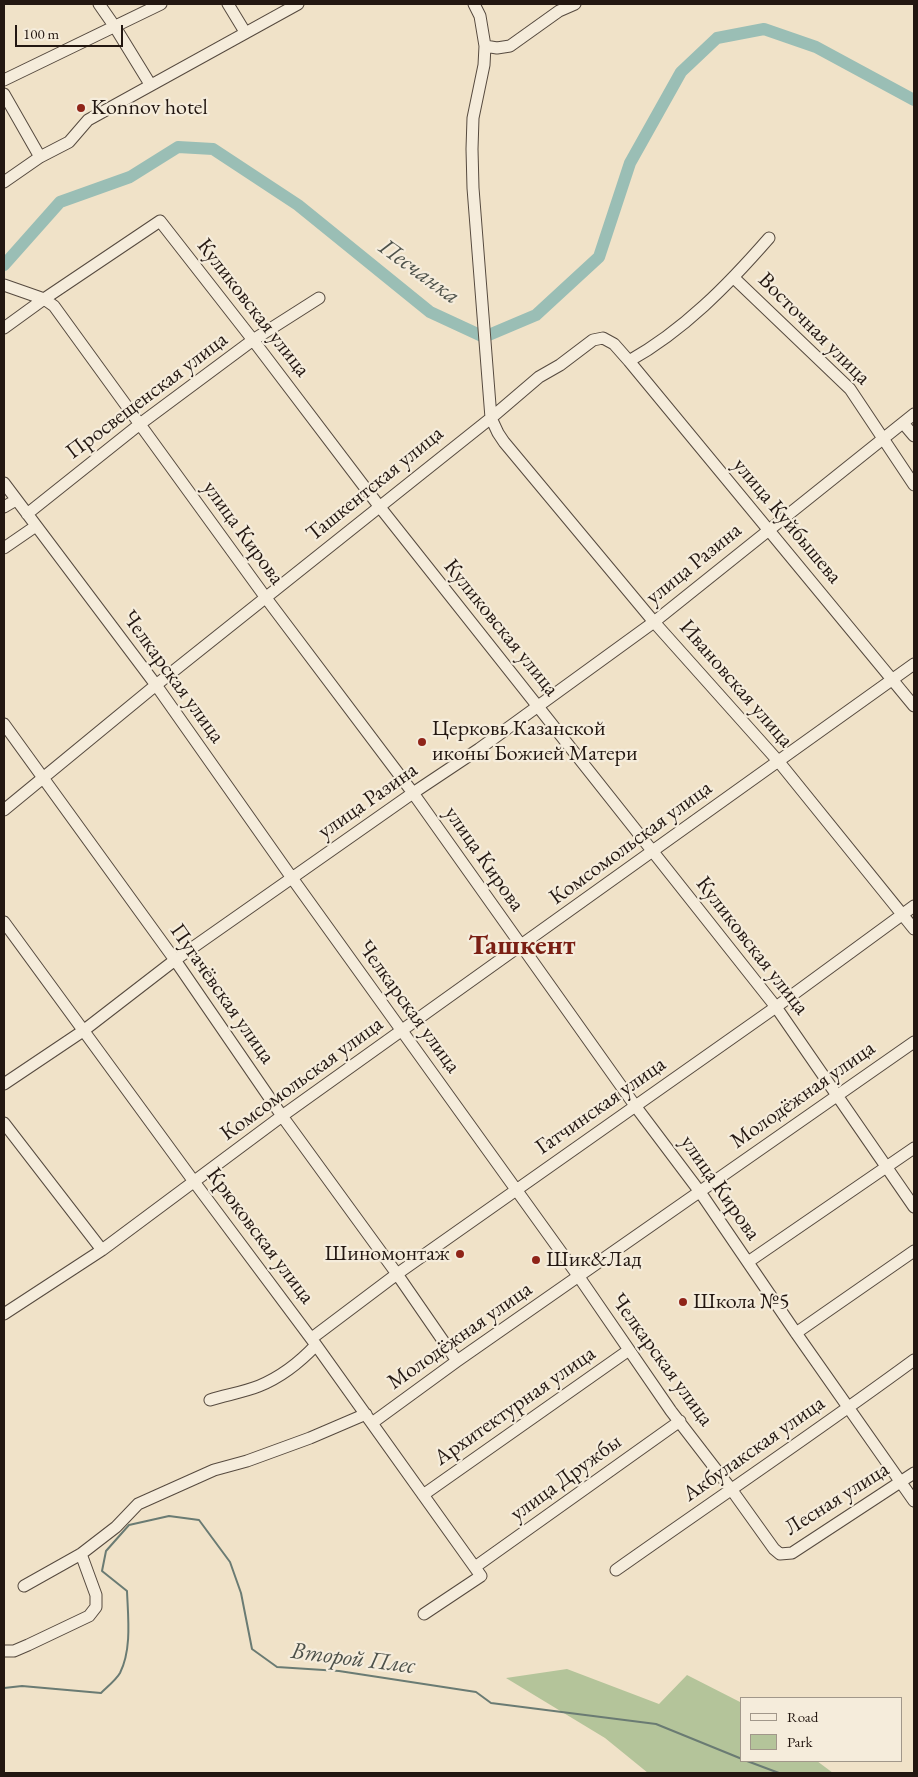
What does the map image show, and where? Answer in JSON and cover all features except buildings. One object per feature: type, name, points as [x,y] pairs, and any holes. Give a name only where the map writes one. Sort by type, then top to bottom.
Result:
[{"type":"street","points":[[99,4],[150,84]]},
{"type":"street","points":[[4,80],[161,4]]},
{"type":"street","points":[[228,4],[245,32]]},
{"type":"street","points":[[4,182],[40,157],[68,142],[88,120],[150,84],[298,4]]},
{"type":"street","points":[[474,4],[480,16],[485,46],[484,65],[473,118],[472,149],[491,418]]},
{"type":"street","points":[[485,46],[498,48],[510,46],[559,11],[575,4]]},
{"type":"street","points":[[4,94],[40,157]]},
{"type":"street","name":"Куликовская улица","points":[[44,298],[160,222],[253,340],[379,506],[776,1008],[914,1207]]},
{"type":"street","points":[[628,361],[649,350],[680,327],[734,278],[769,238]]},
{"type":"street","name":"Восточная улица","points":[[734,278],[850,389],[884,437],[914,485]]},
{"type":"street","points":[[4,285],[44,298]]},
{"type":"street","points":[[4,328],[44,298]]},
{"type":"street","name":"улица Кирова","points":[[44,298],[54,306],[266,598],[413,793],[636,1106],[700,1192],[914,1501]]},
{"type":"street","name":"Просвещенская улица","points":[[27,514],[140,424],[253,340],[319,298]]},
{"type":"street","name":"Ташкентская улица","points":[[4,810],[156,685],[491,418],[539,377],[560,366],[593,340],[603,338],[614,344],[628,361]]},
{"type":"street","name":"улица Куйбышева","points":[[628,361],[914,706]]},
{"type":"street","name":"улица Разина","points":[[4,1084],[83,1031],[175,960],[479,749],[654,622],[914,414]]},
{"type":"street","name":"Ивановская улица","points":[[491,418],[504,442],[654,622],[778,762],[914,929]]},
{"type":"street","points":[[903,423],[914,436]]},
{"type":"street","name":"Челкарская улица","points":[[4,483],[156,685],[401,1031],[579,1277],[671,1411],[731,1489],[774,1550],[780,1554]]},
{"type":"street","points":[[4,507],[16,500]]},
{"type":"street","points":[[4,548],[36,526]]},
{"type":"street","name":"Комсомольская улица","points":[[4,1314],[102,1250],[282,1116],[914,664]]},
{"type":"street","name":"Пугачёвская улица","points":[[4,724],[175,960],[282,1116],[457,1361]]},
{"type":"street","name":"Гатчинская улица","points":[[210,1400],[258,1386],[272,1380],[290,1368],[314,1342],[396,1274],[776,1008],[914,906]]},
{"type":"street","name":"Крюковская улица","points":[[4,922],[314,1342],[478,1572]]},
{"type":"street","name":"Молодёжная улица","points":[[24,1586],[81,1554],[116,1526],[138,1504],[214,1470],[247,1461],[369,1419],[579,1277],[914,1042]]},
{"type":"street","points":[[4,1124],[102,1250]]},
{"type":"street","points":[[748,1262],[914,1148]]},
{"type":"street","points":[[796,1333],[914,1251]]},
{"type":"street","name":"Архитектурная улица","points":[[424,1495],[629,1350]]},
{"type":"street","name":"Акбулакская улица","points":[[616,1570],[849,1408],[914,1360]]},
{"type":"street","name":"улица Дружбы","points":[[424,1614],[680,1421]]},
{"type":"street","name":"Лесная улица","points":[[780,1554],[792,1553],[914,1473]]},
{"type":"street","points":[[4,1651],[14,1651],[89,1616],[96,1607],[96,1595],[81,1554]]},
{"type":"green space","points":[[567,1669],[659,1704],[687,1675],[740,1702],[740,1762],[818,1762],[833,1773],[648,1773],[605,1738],[506,1678]]},
{"type":"waterway","name":"Песчанка","points":[[4,265],[60,202],[130,177],[178,147],[213,149],[298,205],[430,312],[484,337],[536,315],[599,257],[630,163],[681,72],[717,38],[764,29],[816,47],[914,100]]},
{"type":"waterway","name":"Второй Плес","points":[[4,1688],[22,1686],[101,1693],[114,1681],[124,1664],[128,1643],[127,1591],[102,1571],[106,1551],[129,1525],[169,1516],[199,1520],[230,1562],[241,1593],[252,1649],[277,1667],[339,1671],[476,1692],[491,1703],[656,1724],[740,1758]]},
{"type":"waterway","name":"Второй Плес","points":[[750,1762],[779,1773]]},
{"type":"place","name":"Konnov hotel","points":[[81,108]]},
{"type":"place","name":"Церковь Казанской иконы Божией Матери","points":[[422,742]]},
{"type":"place","name":"Шиномонтаж","points":[[460,1254]]},
{"type":"place","name":"Шик&Лад","points":[[536,1260]]},
{"type":"place","name":"Школа №5","points":[[683,1302]]},
{"type":"district","name":"Ташкент","points":[[522,946]]}]
